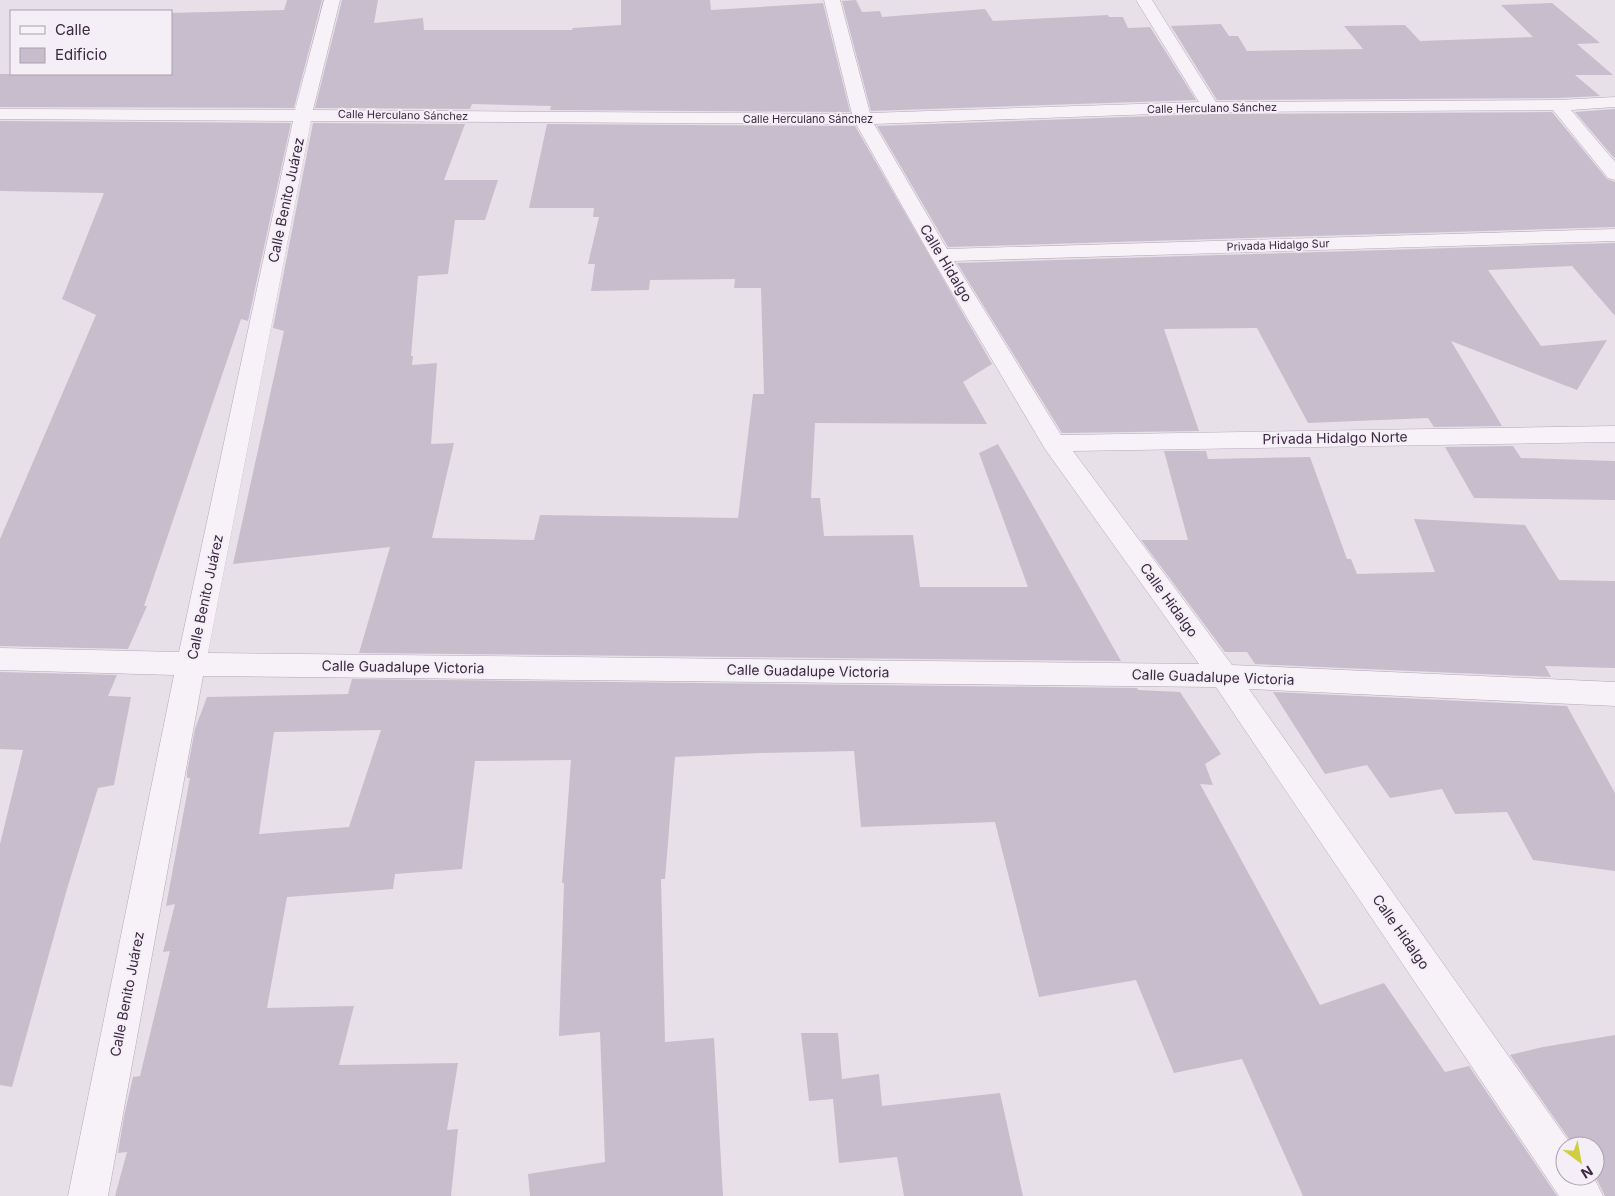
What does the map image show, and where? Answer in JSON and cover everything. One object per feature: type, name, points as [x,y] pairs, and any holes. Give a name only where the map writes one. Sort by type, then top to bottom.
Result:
[{"type":"street","name":"Calle Benito Juárez","points":[[88,1196],[191,664],[303,114],[332,0]]},
{"type":"street","name":"Calle Hidalgo","points":[[832,0],[862,119],[940,255],[1054,443],[1224,676],[1555,1156]]},
{"type":"street","points":[[1144,0],[1211,107]]},
{"type":"street","name":"Calle Herculano Sánchez","points":[[0,114],[303,114],[862,119],[1211,107],[1558,105],[1615,102]]},
{"type":"street","points":[[1558,105],[1615,174]]},
{"type":"street","name":"Privada Hidalgo Sur","points":[[940,255],[1615,235]]},
{"type":"street","name":"Privada Hidalgo Norte","points":[[1054,443],[1615,434]]},
{"type":"street","name":"Calle Guadalupe Victoria","points":[[0,659],[191,664],[1224,676],[1615,694]]},
{"type":"building","points":[[287,0],[322,0],[294,108],[0,107],[0,74],[172,75],[172,13],[284,10]]},
{"type":"building","points":[[342,0],[378,0],[374,23],[423,18],[424,30],[572,30],[573,28],[621,25],[621,0],[710,0],[711,10],[823,3],[850,112],[550,110],[551,106],[472,104],[470,109],[315,108]]},
{"type":"building","points":[[856,0],[862,12],[880,11],[882,17],[985,9],[993,21],[1108,15],[1109,17],[1123,17],[1128,28],[1150,27],[1196,100],[871,111],[842,1]]},
{"type":"building","points":[[1552,3],[1600,43],[1577,44],[1613,75],[1575,75],[1600,96],[1558,98],[1217,100],[1171,26],[1221,24],[1229,36],[1238,36],[1247,51],[1363,49],[1344,26],[1405,25],[1420,41],[1533,37],[1501,5]]},
{"type":"building","points":[[1615,109],[1615,159],[1575,112]]},
{"type":"building","points":[[1552,112],[1607,179],[1615,182],[1615,227],[948,247],[877,126],[1211,114]]},
{"type":"building","points":[[0,121],[291,123],[248,321],[241,319],[144,606],[147,606],[128,649],[0,646],[0,539],[96,315],[62,299],[104,193],[0,191]]},
{"type":"building","points":[[313,123],[465,124],[444,180],[498,180],[485,220],[455,220],[448,274],[418,276],[411,356],[413,356],[412,365],[437,363],[431,444],[454,443],[432,538],[534,540],[540,515],[738,518],[753,394],[764,394],[761,288],[734,288],[735,279],[650,280],[649,290],[591,291],[595,264],[588,264],[599,217],[593,217],[594,208],[529,208],[547,124],[855,126],[992,364],[963,382],[987,424],[815,423],[811,498],[820,498],[824,536],[913,535],[920,587],[1028,587],[979,453],[998,444],[1121,661],[359,653],[390,547],[233,564],[284,331],[273,328]]},
{"type":"building","points":[[1615,243],[1615,316],[1572,266],[1488,270],[1541,346],[1607,340],[1577,390],[1451,341],[1502,426],[1434,427],[1428,418],[1308,423],[1257,328],[1164,329],[1199,431],[1062,433],[957,263]]},
{"type":"building","points":[[1513,446],[1521,458],[1615,461],[1615,500],[1474,498],[1445,447]]},
{"type":"building","points":[[1164,451],[1206,451],[1208,459],[1310,457],[1347,559],[1351,559],[1357,574],[1435,572],[1414,519],[1525,525],[1559,580],[1615,581],[1615,668],[1545,666],[1551,677],[1255,664],[1247,652],[1225,652],[1141,540],[1188,540]]},
{"type":"building","points":[[0,672],[117,675],[108,696],[131,697],[114,785],[98,788],[67,889],[12,1087],[0,1085],[0,844],[23,750],[0,749]]},
{"type":"building","points":[[352,679],[1137,688],[1138,690],[1180,692],[1221,754],[1205,764],[1213,785],[1200,784],[1320,1005],[1384,983],[1445,1072],[1469,1066],[1557,1196],[1303,1196],[1242,1059],[1174,1073],[1136,980],[1039,997],[995,822],[861,827],[854,751],[675,757],[665,879],[661,879],[665,1042],[714,1038],[723,1196],[530,1196],[528,1174],[605,1162],[600,1032],[559,1036],[564,883],[562,883],[571,760],[475,761],[462,869],[395,874],[393,889],[287,897],[267,1008],[354,1006],[339,1065],[458,1063],[447,1130],[458,1129],[451,1196],[115,1196],[127,1152],[118,1153],[124,1116],[133,1077],[140,1076],[170,951],[163,952],[175,904],[166,906],[190,778],[187,778],[187,772],[195,729],[207,697],[348,694]],"holes":[[[381,730],[349,827],[259,834],[274,732]]]},
{"type":"building","points":[[1273,692],[1567,706],[1615,793],[1615,871],[1533,860],[1507,812],[1455,814],[1442,789],[1390,798],[1367,765],[1325,774]]},
{"type":"building","points":[[801,1033],[838,1033],[842,1079],[879,1074],[882,1106],[1000,1093],[1023,1196],[904,1196],[897,1157],[839,1163],[833,1099],[809,1101]]},
{"type":"building","points":[[1615,1035],[1615,1196],[1605,1196],[1600,1186],[1605,1186],[1605,1136],[1567,1136],[1510,1055],[1543,1047]]}]
